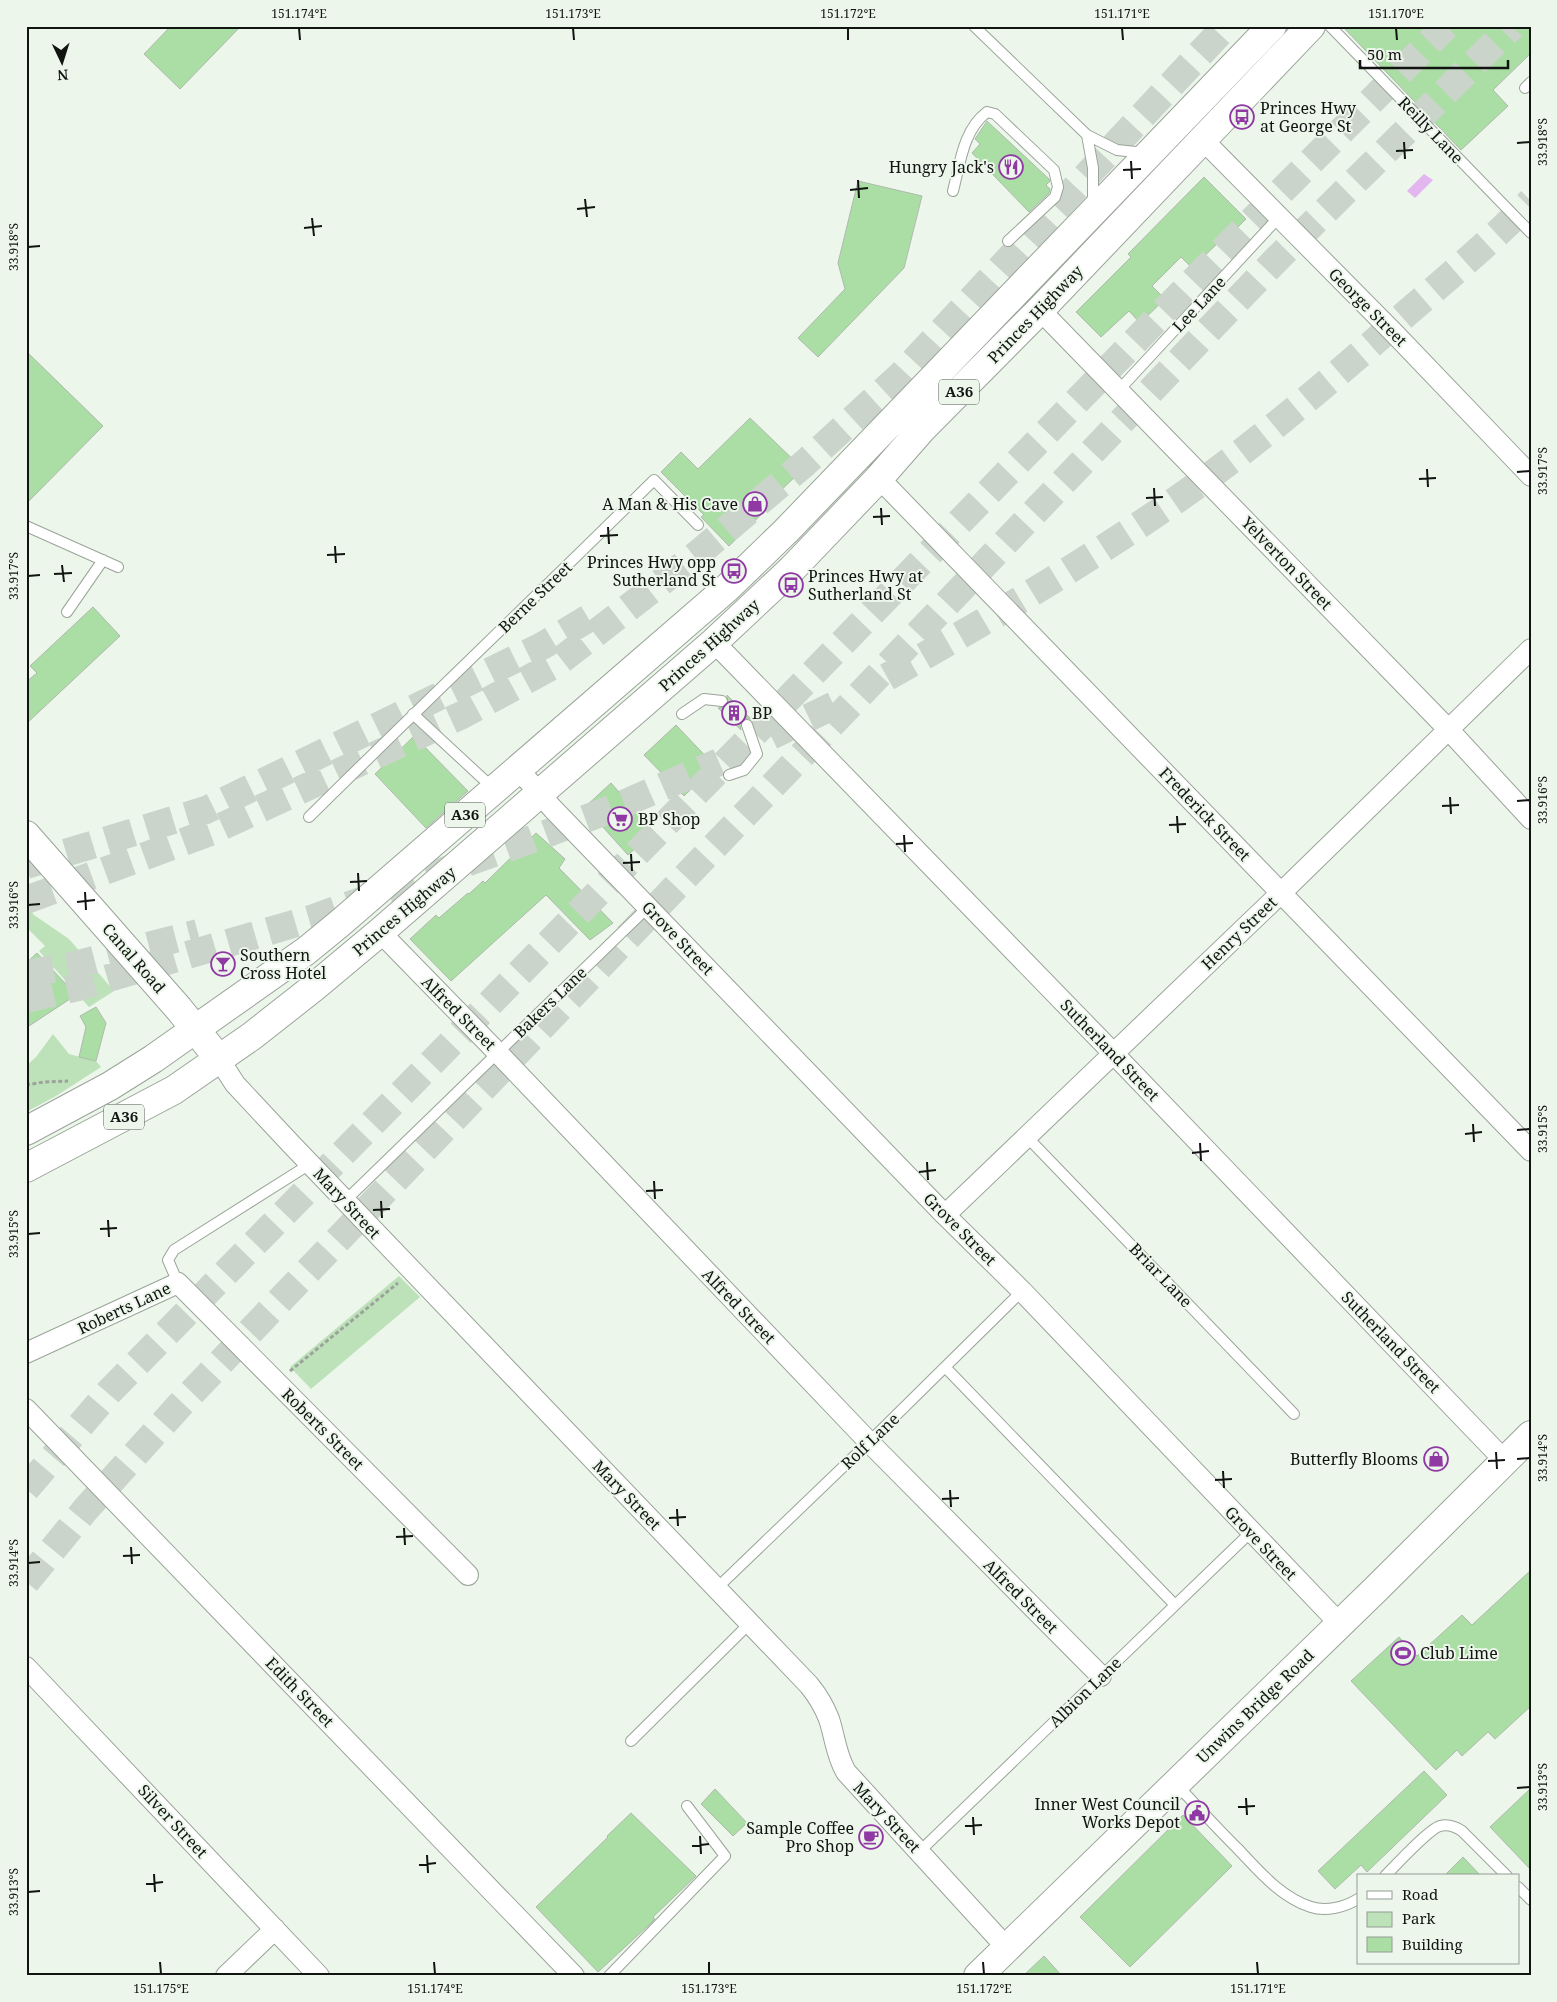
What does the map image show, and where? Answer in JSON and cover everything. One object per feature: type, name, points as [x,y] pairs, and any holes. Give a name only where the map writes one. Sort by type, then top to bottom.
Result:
[{"type":"main road","name":"Princes Highway","points":[[26,1131],[110,1086],[196,1029],[306,951],[340,924],[726,589],[779,537],[1093,211],[1151,154],[1272,26]]},
{"type":"main road","name":"Princes Highway","points":[[26,1168],[174,1090],[219,1059],[313,988],[540,795],[714,642],[792,569],[922,430],[1040,310],[1311,26]]},
{"type":"main road","name":"Canal Road","points":[[26,835],[196,1029],[219,1059]]},
{"type":"main road","name":"Unwins Bridge Road","points":[[978,1976],[1531,1435]]},
{"type":"street","name":"George Street","points":[[1203,140],[1395,334],[1531,476]]},
{"type":"street","name":"Yelverton Street","points":[[1040,310],[1448,729],[1531,819]]},
{"type":"street","name":"Frederick Street","points":[[878,478],[1531,1151]]},
{"type":"street","name":"Sutherland Street","points":[[714,642],[1114,1053],[1504,1460]]},
{"type":"street","name":"Henry Street","points":[[945,1215],[1531,649]]},
{"type":"street","name":"Grove Street","points":[[518,770],[1339,1623]]},
{"type":"street","name":"Alfred Street","points":[[380,932],[869,1442],[1101,1676]]},
{"type":"street","name":"Mary Street","points":[[219,1059],[235,1084],[310,1164],[750,1623],[820,1699],[829,1721],[838,1756],[846,1772],[1007,1948]]},
{"type":"street","name":"Roberts Lane","points":[[26,1353],[178,1283]]},
{"type":"street","name":"Roberts Street","points":[[178,1283],[468,1575]]},
{"type":"street","name":"Edith Street","points":[[26,1409],[574,1976]]},
{"type":"street","name":"Silver Street","points":[[26,1667],[319,1976]]},
{"type":"street","points":[[226,1976],[275,1929]]},
{"type":"lane","points":[[974,26],[1087,136],[1117,150],[1151,154]]},
{"type":"lane","name":"Reilly Lane","points":[[1330,26],[1531,233]]},
{"type":"lane","points":[[953,191],[968,133],[977,119],[987,112],[995,114],[1054,170],[1058,188],[1055,197],[1008,241]]},
{"type":"lane","points":[[1087,136],[1093,168],[1093,211]]},
{"type":"lane","name":"Lee Lane","points":[[1119,390],[1279,217]]},
{"type":"lane","name":"Berne Street","points":[[309,817],[413,714],[539,595],[654,480],[698,524]]},
{"type":"lane","points":[[26,526],[118,567]]},
{"type":"lane","points":[[68,612],[103,560]]},
{"type":"lane","points":[[682,714],[704,698],[722,700]]},
{"type":"lane","points":[[413,714],[495,790]]},
{"type":"lane","points":[[729,775],[744,770],[757,754],[747,725]]},
{"type":"lane","name":"Bakers Lane","points":[[345,1201],[648,907]]},
{"type":"lane","name":"Briar Lane","points":[[1027,1137],[1294,1414]]},
{"type":"lane","name":"Roberts Lane","points":[[178,1283],[168,1260],[174,1250],[310,1164]]},
{"type":"lane","name":"Rolf Lane","points":[[716,1588],[1022,1292]]},
{"type":"lane","points":[[945,1367],[1175,1605]]},
{"type":"lane","name":"Albion Lane","points":[[920,1852],[1251,1532]]},
{"type":"lane","points":[[631,1741],[750,1623]]},
{"type":"lane","points":[[1175,1783],[1278,1888],[1298,1902],[1313,1908],[1328,1909],[1341,1907],[1357,1899]]},
{"type":"lane","points":[[609,1976],[725,1856],[687,1806]]},
{"type":"lane","points":[[1387,1874],[1434,1829],[1445,1825],[1462,1831],[1505,1874]]},
{"type":"lane","points":[[1520,1889],[1531,1900]]},
{"type":"path","points":[[276,1382],[402,1279]]},
{"type":"green space","points":[[26,906],[34,915],[69,939],[114,991],[89,1007],[39,951],[45,946],[26,927]]},
{"type":"green space","points":[[53,1034],[69,1054],[96,1061],[101,1067],[56,1096],[26,1112],[26,1066],[36,1057]]},
{"type":"green space","points":[[399,1276],[420,1297],[311,1389],[290,1367]]},
{"type":"shaded area","points":[[1424,174],[1433,180],[1415,198],[1407,191]]},
{"type":"building","points":[[171,26],[241,26],[180,89],[144,54]]},
{"type":"building","points":[[1342,26],[1531,26],[1531,53],[1493,90],[1508,106],[1461,150]]},
{"type":"building","name":"Hungry Jack's","points":[[987,121],[1050,181],[1046,185],[1050,189],[1049,193],[1029,212],[972,153],[980,144],[975,139]]},
{"type":"building","points":[[1204,177],[1246,219],[1222,243],[1220,241],[1192,268],[1181,257],[1152,286],[1165,299],[1140,323],[1129,311],[1101,337],[1076,312],[1131,257],[1128,254]]},
{"type":"building","points":[[858,181],[922,196],[904,268],[818,357],[798,338],[845,289],[838,263]]},
{"type":"building","points":[[26,351],[103,426],[26,504]]},
{"type":"building","points":[[750,418],[803,469],[769,502],[771,505],[729,546],[701,517],[704,515],[661,472],[681,452],[698,469]]},
{"type":"building","points":[[93,607],[120,636],[26,724],[26,682],[37,673],[30,666]]},
{"type":"building","name":"BP","points":[[727,695],[752,720],[748,718],[742,720],[740,724],[741,730],[718,708],[728,705]]},
{"type":"building","points":[[676,725],[715,766],[684,796],[644,755]]},
{"type":"building","points":[[414,736],[468,791],[426,828],[375,774]]},
{"type":"building","name":"BP Shop","points":[[611,783],[654,832],[628,855],[585,807]]},
{"type":"building","points":[[536,833],[565,859],[559,868],[613,923],[590,940],[546,895],[451,981],[410,939],[436,915],[439,918],[483,881],[485,883]]},
{"type":"building","points":[[37,953],[76,995],[26,1028],[26,963]]},
{"type":"building","points":[[96,1007],[106,1023],[96,1061],[79,1057],[86,1027],[80,1016]]},
{"type":"building","points":[[1531,1570],[1531,1706],[1495,1739],[1488,1732],[1462,1756],[1457,1750],[1436,1770],[1351,1681],[1399,1637],[1417,1656],[1462,1615],[1472,1625]]},
{"type":"building","points":[[1424,1771],[1447,1795],[1367,1872],[1361,1865],[1335,1889],[1318,1871]]},
{"type":"building","points":[[1531,1788],[1531,1870],[1490,1827]]},
{"type":"building","points":[[715,1789],[747,1823],[733,1836],[701,1804]]},
{"type":"building","points":[[631,1813],[696,1876],[653,1917],[655,1919],[649,1925],[598,1972],[536,1907]]},
{"type":"building","points":[[1183,1815],[1232,1866],[1130,1967],[1080,1917]]},
{"type":"building","points":[[1463,1857],[1479,1874],[1446,1874]]},
{"type":"building","points":[[1044,1956],[1062,1976],[1023,1976]]},
{"type":"tunnel","points":[[26,900],[210,832],[462,715],[556,664],[700,552],[805,463],[901,375],[1226,26]]},
{"type":"tunnel","points":[[26,1489],[109,1392],[792,695],[1241,232],[1446,26]]},
{"type":"tunnel","points":[[26,1582],[85,1510],[179,1406],[1274,262],[1512,26]]},
{"type":"tunnel","points":[[887,677],[1065,572],[1135,528],[1201,483],[1321,388],[1471,258],[1531,201]]},
{"type":"tunnel","points":[[26,865],[206,810],[542,646],[599,612]]},
{"type":"tunnel","points":[[771,736],[845,700]]},
{"type":"tunnel","points":[[26,999],[78,987],[314,918],[614,808],[719,762]]},
{"type":"tunnel","points":[[26,974],[75,965],[198,933]]},
{"type":"place","name":"Princes Hwy at George St","points":[[1242,117]]},
{"type":"place","name":"Hungry Jack's","points":[[1011,167]]},
{"type":"place","name":"A Man & His Cave","points":[[755,504]]},
{"type":"place","name":"Princes Hwy opp Sutherland St","points":[[734,571]]},
{"type":"place","name":"Princes Hwy at Sutherland St","points":[[791,585]]},
{"type":"place","name":"BP","points":[[734,713]]},
{"type":"place","name":"BP Shop","points":[[620,819]]},
{"type":"place","name":"Southern Cross Hotel","points":[[223,964]]},
{"type":"place","name":"Butterfly Blooms","points":[[1436,1459]]},
{"type":"place","name":"Club Lime","points":[[1403,1653]]},
{"type":"place","name":"Inner West Council Works Depot","points":[[1197,1813]]},
{"type":"place","name":"Sample Coffee Pro Shop","points":[[871,1837]]}]
